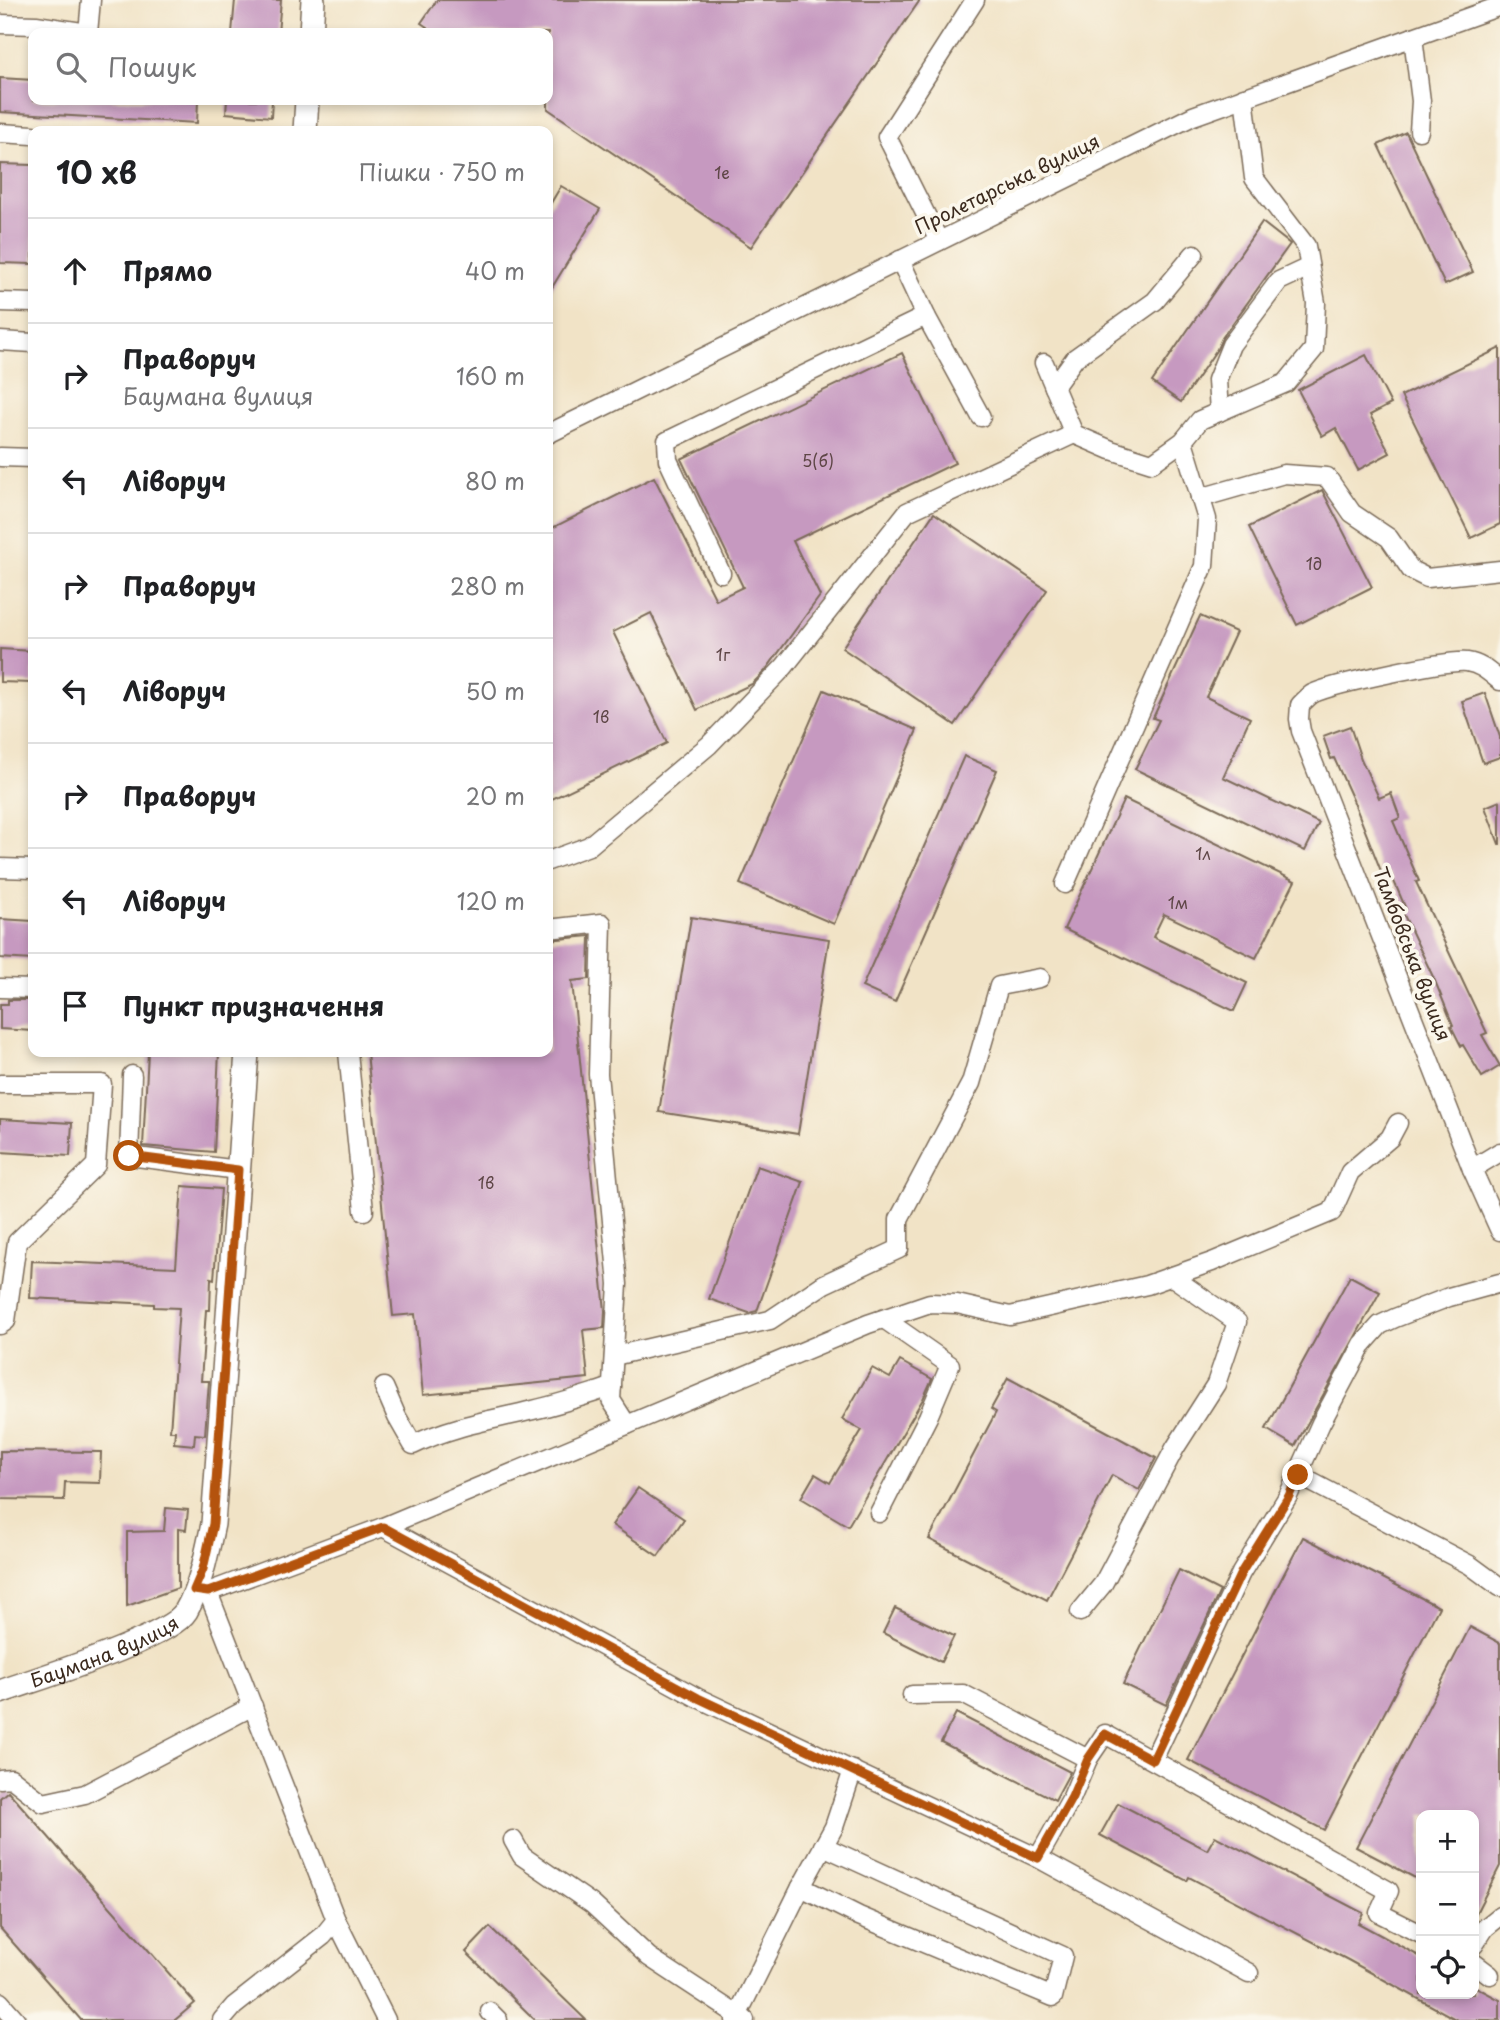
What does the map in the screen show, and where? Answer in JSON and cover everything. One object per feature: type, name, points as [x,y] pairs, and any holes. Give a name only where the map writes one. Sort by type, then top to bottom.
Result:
[{"type":"main road","points":[[311,28],[313,0]]},
{"type":"main road","points":[[305,126],[307,105]]},
{"type":"main road","name":"Баумана вулиця","points":[[0,1692],[145,1640],[185,1613],[201,1591],[213,1524],[247,1057]]},
{"type":"street","points":[[88,28],[91,0]]},
{"type":"street","points":[[939,241],[887,137],[975,0]]},
{"type":"street","name":"Пролетарська вулиця","points":[[553,431],[1193,116],[1500,6]]},
{"type":"street","points":[[0,24],[56,28]]},
{"type":"street","points":[[1413,37],[1421,101],[1419,131]]},
{"type":"street","points":[[1044,363],[1074,434],[1111,450],[1152,463],[1183,441],[1200,420],[1286,383],[1314,348],[1316,303],[1306,246],[1254,178],[1244,97]]},
{"type":"street","points":[[0,133],[28,135]]},
{"type":"street","points":[[1054,387],[1075,358],[1155,301],[1194,254]]},
{"type":"street","points":[[900,260],[926,316],[981,417]]},
{"type":"street","points":[[1219,412],[1217,380],[1231,345],[1279,281],[1310,267]]},
{"type":"street","points":[[0,302],[28,303]]},
{"type":"street","points":[[721,573],[668,460],[667,441],[926,316]]},
{"type":"street","points":[[0,341],[28,343]]},
{"type":"street","points":[[553,860],[589,846],[709,745],[784,667],[907,512],[1074,434]]},
{"type":"street","points":[[1065,884],[1204,566],[1206,519],[1183,441]]},
{"type":"street","points":[[0,457],[28,458]]},
{"type":"street","points":[[1200,498],[1284,474],[1327,477],[1352,513],[1389,538],[1411,570],[1427,578],[1500,570]]},
{"type":"street","name":"Тамбовська вулиця","points":[[1500,681],[1480,665],[1466,662],[1432,666],[1329,688],[1311,695],[1300,705],[1299,719],[1301,731],[1472,1169],[1500,1231]]},
{"type":"street","points":[[0,868],[28,869]]},
{"type":"street","points":[[553,928],[602,923],[598,1074],[618,1284],[611,1400],[627,1425]]},
{"type":"street","points":[[614,1356],[770,1320],[824,1284],[899,1249],[899,1219],[971,1083],[999,986],[1040,978]]},
{"type":"street","points":[[0,988],[28,989]]},
{"type":"street","points":[[349,1057],[364,1211]]},
{"type":"street","points":[[132,1074],[129,1156],[238,1170]]},
{"type":"street","points":[[0,1084],[102,1084],[96,1165],[17,1242],[6,1321],[0,1325]]},
{"type":"street","points":[[386,2020],[337,1920],[253,1706],[201,1591],[383,1527],[884,1319],[930,1303],[957,1304],[1010,1316],[1147,1285],[1171,1276],[1332,1212],[1350,1172],[1390,1138],[1398,1123]]},
{"type":"street","points":[[1472,1169],[1500,1152]]},
{"type":"street","points":[[1080,1612],[1103,1584],[1175,1448],[1216,1384],[1237,1322],[1171,1276]]},
{"type":"street","points":[[1153,1760],[1241,1573],[1289,1496],[1321,1423],[1363,1344],[1380,1325],[1449,1297],[1500,1283]]},
{"type":"street","points":[[878,1513],[928,1417],[950,1365],[884,1319]]},
{"type":"street","points":[[384,1387],[413,1445],[480,1422],[535,1410],[612,1387]]},
{"type":"street","points":[[1298,1475],[1470,1565],[1500,1587]]},
{"type":"street","points":[[383,1527],[698,1698],[1038,1858],[1249,1973]]},
{"type":"street","points":[[912,1695],[963,1694],[1088,1759]]},
{"type":"street","points":[[0,1779],[11,1778],[44,1803],[85,1794],[253,1706]]},
{"type":"street","points":[[1038,1858],[1072,1797],[1088,1759],[1105,1734],[1390,1891],[1379,1913],[1416,1932]]},
{"type":"street","points":[[513,1840],[522,1856],[592,1903],[649,1957],[739,2019],[801,1886],[834,1827],[853,1770]]},
{"type":"street","points":[[801,1886],[859,1916],[1053,1997],[1063,1956],[823,1846]]},
{"type":"street","points":[[1479,1937],[1485,1927],[1500,1916]]},
{"type":"street","points":[[222,2020],[233,2006],[324,1936],[337,1920]]},
{"type":"street","points":[[1479,1967],[1490,1975]]},
{"type":"street","points":[[0,2002],[16,2020]]},
{"type":"building","points":[[235,0],[281,0],[278,28],[232,28]]},
{"type":"building","points":[[437,0],[920,0],[751,247],[548,109],[548,105],[553,105],[553,28],[428,28],[421,23]]},
{"type":"building","points":[[0,78],[28,80],[28,105],[198,105],[197,123],[0,112]]},
{"type":"building","points":[[227,105],[272,105],[271,117],[226,113]]},
{"type":"building","points":[[1406,132],[1473,272],[1445,285],[1378,145]]},
{"type":"building","points":[[0,164],[28,165],[28,264],[0,263]]},
{"type":"building","points":[[561,186],[600,209],[553,286],[553,200]]},
{"type":"building","points":[[1262,222],[1290,244],[1222,338],[1181,402],[1152,382]]},
{"type":"building","points":[[1500,348],[1500,524],[1471,538],[1401,396]]},
{"type":"building","points":[[902,353],[955,463],[793,541],[820,596],[765,671],[752,684],[697,710],[651,613],[613,632],[667,743],[553,799],[553,528],[654,477],[716,600],[743,587],[681,459]]},
{"type":"building","points":[[1366,355],[1391,404],[1370,415],[1390,453],[1358,470],[1336,428],[1322,436],[1298,390]]},
{"type":"building","points":[[1322,490],[1372,587],[1297,625],[1249,527]]},
{"type":"building","points":[[934,513],[1047,590],[955,725],[842,648]]},
{"type":"building","points":[[1200,616],[1236,632],[1206,697],[1250,718],[1223,777],[1319,823],[1305,851],[1135,769],[1159,720],[1153,718]]},
{"type":"building","points":[[0,649],[28,651],[28,683],[0,682]]},
{"type":"building","points":[[824,690],[917,730],[834,924],[740,884]]},
{"type":"building","points":[[1485,693],[1500,737],[1500,757],[1483,763],[1462,701]]},
{"type":"building","points":[[1350,726],[1361,759],[1379,798],[1391,793],[1400,818],[1393,821],[1419,881],[1416,882],[1487,1033],[1482,1035],[1500,1066],[1482,1077],[1451,1026],[1453,1025],[1435,981],[1402,911],[1406,909],[1390,872],[1383,876],[1353,800],[1334,758],[1331,759],[1323,736]]},
{"type":"building","points":[[964,756],[997,770],[895,1002],[862,987]]},
{"type":"building","points":[[1124,799],[1295,881],[1256,958],[1164,914],[1153,937],[1247,983],[1234,1011],[1064,929]]},
{"type":"building","points":[[1500,801],[1500,844],[1499,844],[1485,807]]},
{"type":"building","points":[[691,917],[829,939],[798,1134],[659,1112]]},
{"type":"building","points":[[0,919],[28,921],[28,960],[0,958]]},
{"type":"building","points":[[590,936],[589,979],[572,981],[605,1311],[604,1328],[583,1330],[588,1378],[423,1395],[415,1314],[393,1316],[367,1057],[553,1057],[553,940]]},
{"type":"building","points":[[8,1000],[28,1000],[28,1031],[0,1029],[0,1004],[8,1004]]},
{"type":"building","points":[[148,1057],[219,1057],[214,1152],[143,1146]]},
{"type":"building","points":[[0,1119],[72,1123],[70,1156],[0,1152]]},
{"type":"building","points":[[757,1166],[803,1182],[757,1311],[749,1313],[709,1299]]},
{"type":"building","points":[[182,1186],[221,1189],[214,1279],[211,1278],[210,1310],[206,1310],[201,1381],[209,1381],[205,1435],[195,1434],[194,1445],[174,1443],[175,1431],[170,1431],[179,1308],[154,1307],[154,1304],[30,1298],[32,1261],[176,1267]]},
{"type":"building","points":[[1350,1276],[1380,1292],[1295,1446],[1266,1429]]},
{"type":"building","points":[[900,1361],[932,1379],[923,1399],[848,1526],[801,1498],[815,1474],[830,1483],[862,1430],[842,1419],[872,1368],[890,1378]]},
{"type":"building","points":[[1008,1378],[1156,1458],[1139,1490],[1112,1475],[1047,1600],[929,1539],[996,1412],[991,1409]]},
{"type":"building","points":[[0,1451],[101,1452],[100,1483],[65,1482],[64,1500],[0,1499]]},
{"type":"building","points":[[638,1488],[684,1519],[658,1556],[612,1525]]},
{"type":"building","points":[[166,1508],[188,1510],[186,1530],[178,1529],[178,1588],[127,1606],[127,1532],[164,1531]]},
{"type":"building","points":[[1303,1537],[1439,1607],[1324,1830],[1188,1760]]},
{"type":"building","points":[[1179,1570],[1220,1591],[1166,1705],[1123,1684]]},
{"type":"building","points":[[895,1608],[954,1636],[941,1662],[883,1633]]},
{"type":"building","points":[[1470,1627],[1500,1643],[1500,1866],[1479,1907],[1479,1810],[1416,1810],[1416,1878],[1356,1847]]},
{"type":"building","points":[[956,1713],[1070,1772],[1055,1800],[941,1742]]},
{"type":"building","points":[[8,1791],[195,2003],[175,2020],[81,2020],[0,1928],[0,1798]]},
{"type":"building","points":[[1118,1803],[1207,1850],[1215,1836],[1363,1913],[1358,1923],[1416,1954],[1416,1997],[1189,1877],[1187,1881],[1100,1835]]},
{"type":"building","points":[[490,1927],[586,2020],[535,2020],[466,1952]]},
{"type":"building","points":[[1479,1989],[1500,2000],[1500,2020],[1457,2020],[1419,1999],[1479,1999]]},
{"type":"route","points":[[129,1156],[238,1170],[213,1524],[203,1569],[194,1590],[208,1592],[383,1527],[698,1698],[1038,1858],[1072,1797],[1088,1759],[1105,1734],[1153,1760],[1195,1676],[1241,1573],[1289,1496],[1298,1475]]}]
